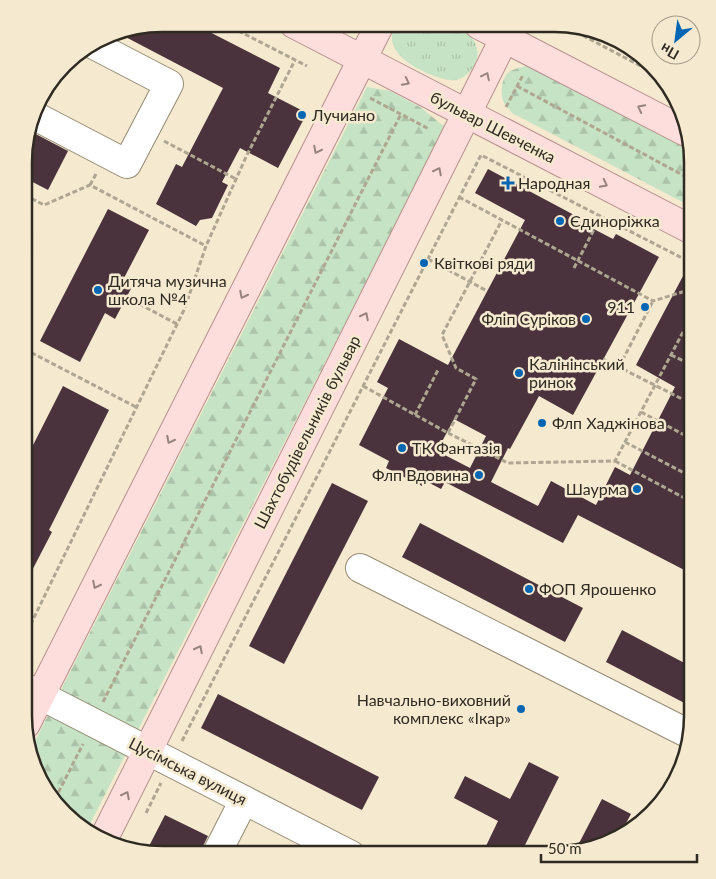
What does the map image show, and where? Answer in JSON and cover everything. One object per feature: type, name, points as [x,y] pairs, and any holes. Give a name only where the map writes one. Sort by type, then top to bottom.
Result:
[{"type":"main road","points":[[33,690],[376,32]]},
{"type":"main road","name":"Шахтобудівельників бульвар","points":[[107,834],[160,757],[506,32]]},
{"type":"main road","points":[[509,32],[679,128]]},
{"type":"main road","name":"бульвар Шевченка","points":[[310,33],[684,226]]},
{"type":"street","points":[[40,119],[127,164],[169,84],[101,49]]},
{"type":"street","points":[[360,568],[682,731]]},
{"type":"street","name":"Цусімська вулиця","points":[[33,693],[333,846]]},
{"type":"street","points":[[221,846],[244,800]]},
{"type":"path","points":[[242,33],[308,66]]},
{"type":"path","points":[[585,37],[639,65]]},
{"type":"path","points":[[33,619],[184,310],[206,246],[246,157],[295,60]]},
{"type":"path","points":[[506,107],[526,70]]},
{"type":"path","points":[[517,86],[684,176]]},
{"type":"path","points":[[370,98],[429,128]]},
{"type":"path","points":[[58,794],[401,114]]},
{"type":"path","points":[[144,131],[236,179]]},
{"type":"path","points":[[146,813],[160,757],[363,386],[481,155],[684,259]]},
{"type":"path","points":[[33,199],[44,205],[90,185],[206,246]]},
{"type":"path","points":[[459,197],[653,301],[684,292]]},
{"type":"path","points":[[574,268],[601,216]]},
{"type":"path","points":[[448,433],[476,379],[456,368],[442,335],[502,220]]},
{"type":"path","points":[[428,259],[487,291]]},
{"type":"path","points":[[126,297],[177,324]]},
{"type":"path","points":[[620,367],[653,301]]},
{"type":"path","points":[[615,461],[684,331]]},
{"type":"path","points":[[33,354],[136,407]]},
{"type":"path","points":[[671,355],[684,361]]},
{"type":"path","points":[[603,359],[684,400]]},
{"type":"path","points":[[415,415],[438,370]]},
{"type":"path","points":[[363,386],[448,433],[508,463],[615,461],[683,497]]},
{"type":"path","points":[[641,412],[684,435]]},
{"type":"path","points":[[625,442],[683,473]]},
{"type":"green space","points":[[392,32],[467,32],[476,44],[477,57],[475,64],[460,79],[450,80],[437,77],[416,68],[406,61],[395,49]]},
{"type":"green space","points":[[536,64],[680,136],[684,163],[684,203],[512,113],[504,103],[502,87],[506,75],[512,70]]},
{"type":"green space","points":[[367,87],[390,91],[420,107],[445,127],[90,824],[83,820],[59,796],[42,766],[35,740]]},
{"type":"building","points":[[154,33],[211,33],[280,68],[268,93],[307,113],[278,168],[240,148],[222,182],[228,185],[212,218],[200,220],[196,226],[156,204],[176,164],[182,167],[223,88],[127,38]]},
{"type":"building","points":[[36,134],[68,151],[48,190],[33,182]]},
{"type":"building","points":[[488,169],[576,216],[575,218],[584,224],[613,239],[616,234],[659,257],[573,415],[539,396],[510,449],[508,448],[491,482],[538,506],[551,481],[596,505],[615,467],[630,475],[675,387],[636,365],[684,275],[683,569],[578,515],[563,543],[445,482],[441,489],[424,480],[422,486],[386,468],[389,461],[359,445],[388,388],[377,382],[399,339],[448,365],[525,220],[475,193]],"holes":[[[454,419],[486,436],[470,468],[437,451]]]},
{"type":"building","name":"Дитяча музична школа №4","points":[[108,209],[149,230],[124,278],[134,283],[115,319],[105,313],[80,362],[40,341]]},
{"type":"building","points":[[63,386],[109,410],[49,530],[52,532],[33,569],[33,445]]},
{"type":"building","points":[[332,483],[368,501],[284,664],[249,646]]},
{"type":"building","points":[[420,523],[583,608],[565,642],[402,557]]},
{"type":"building","points":[[622,630],[683,662],[683,702],[606,662]]},
{"type":"building","points":[[218,694],[379,777],[362,810],[201,728]]},
{"type":"building","points":[[529,762],[559,777],[524,846],[486,846],[498,821],[454,798],[465,776],[510,799]]},
{"type":"building","points":[[602,799],[631,814],[625,825],[618,829],[603,837],[579,844]]},
{"type":"building","points":[[165,815],[208,836],[203,846],[149,845]]},
{"type":"place","name":"Лучиано","points":[[302,115]]},
{"type":"place","name":"Народная","points":[[508,183]]},
{"type":"place","name":"Єдиноріжка","points":[[560,221]]},
{"type":"place","name":"Квіткові ряди","points":[[424,263]]},
{"type":"place","name":"Дитяча музична школа №4","points":[[98,290]]},
{"type":"place","name":"911","points":[[645,307]]},
{"type":"place","name":"Фліп Суріков","points":[[586,319]]},
{"type":"place","name":"Калінінський ринок","points":[[519,373]]},
{"type":"place","name":"Флп Хаджінова","points":[[542,423]]},
{"type":"place","name":"ТК Фантазія","points":[[402,448]]},
{"type":"place","name":"Флп Вдовина","points":[[479,475]]},
{"type":"place","name":"Шаурма","points":[[637,489]]},
{"type":"place","name":"ФОП Ярошенко","points":[[529,589]]},
{"type":"place","name":"Навчально-виховний комплекс «Ікар»","points":[[521,709]]}]
